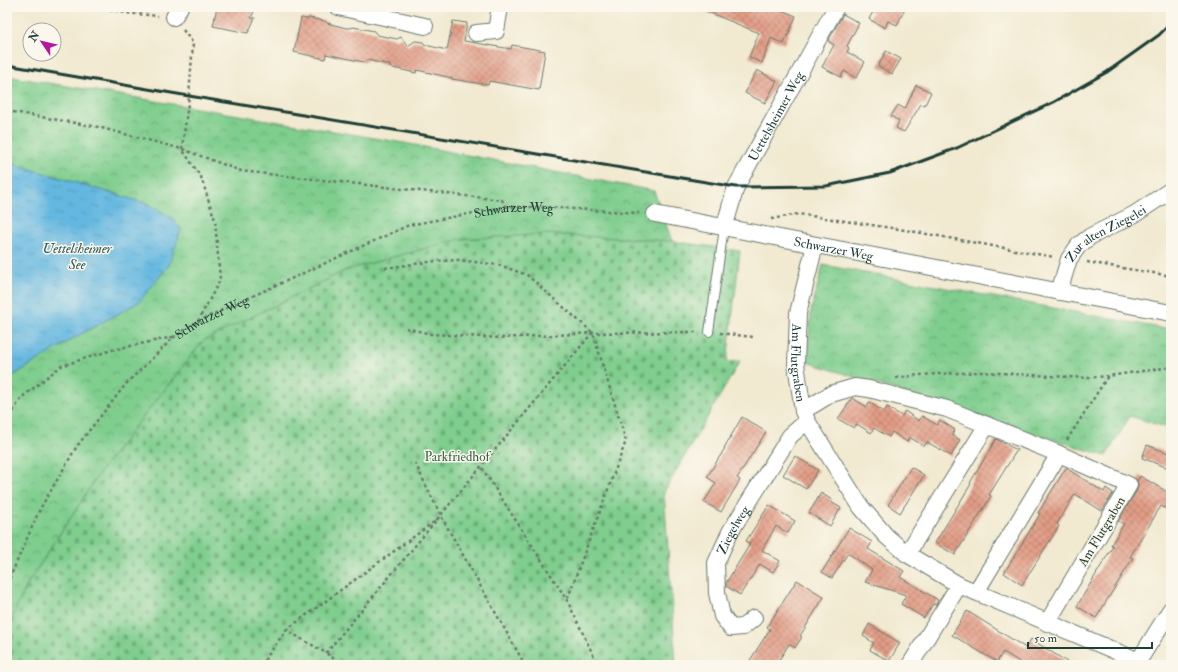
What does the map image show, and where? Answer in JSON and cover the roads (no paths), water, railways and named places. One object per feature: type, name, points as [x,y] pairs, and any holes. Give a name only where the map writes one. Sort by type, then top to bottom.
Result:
[{"type":"street","points":[[338,7],[396,13],[425,26]]},
{"type":"street","points":[[476,33],[496,31],[500,7]]},
{"type":"street","name":"Uettelsheimer Weg","points":[[724,228],[736,187],[832,8]]},
{"type":"street","name":"Zur alten Ziegelei","points":[[1060,292],[1070,259],[1079,245],[1091,236],[1135,214],[1171,190]]},
{"type":"street","name":"Schwarzer Weg","points":[[655,214],[1171,313]]},
{"type":"street","name":"Am Flutgraben","points":[[815,245],[798,313],[796,364],[805,416],[861,508],[886,536],[907,554],[959,585],[1138,663]]},
{"type":"street","name":"Am Flutgraben","points":[[805,416],[831,394],[854,387],[869,389],[947,409],[1059,454],[1129,485],[1047,623]]},
{"type":"street","name":"Ziegelweg","points":[[754,618],[743,627],[731,628],[722,616],[717,593],[716,564],[730,532],[790,436],[805,416]]},
{"type":"street","points":[[907,554],[987,425]]},
{"type":"street","points":[[976,592],[1059,454]]},
{"type":"street","points":[[910,665],[959,585]]},
{"type":"street","points":[[1138,663],[1171,610]]},
{"type":"lane","points":[[709,332],[724,228]]},
{"type":"water","name":"Uettelsheimer See","points":[[7,162],[151,205],[172,218],[181,230],[169,265],[139,302],[72,339],[11,377],[7,383]]},
{"type":"railway","points":[[7,65],[736,187],[826,186],[890,173],[957,148],[1054,102],[1107,72],[1159,35],[1171,23]]},
{"type":"park label","name":"Parkfriedhof","points":[[457,456]]}]
